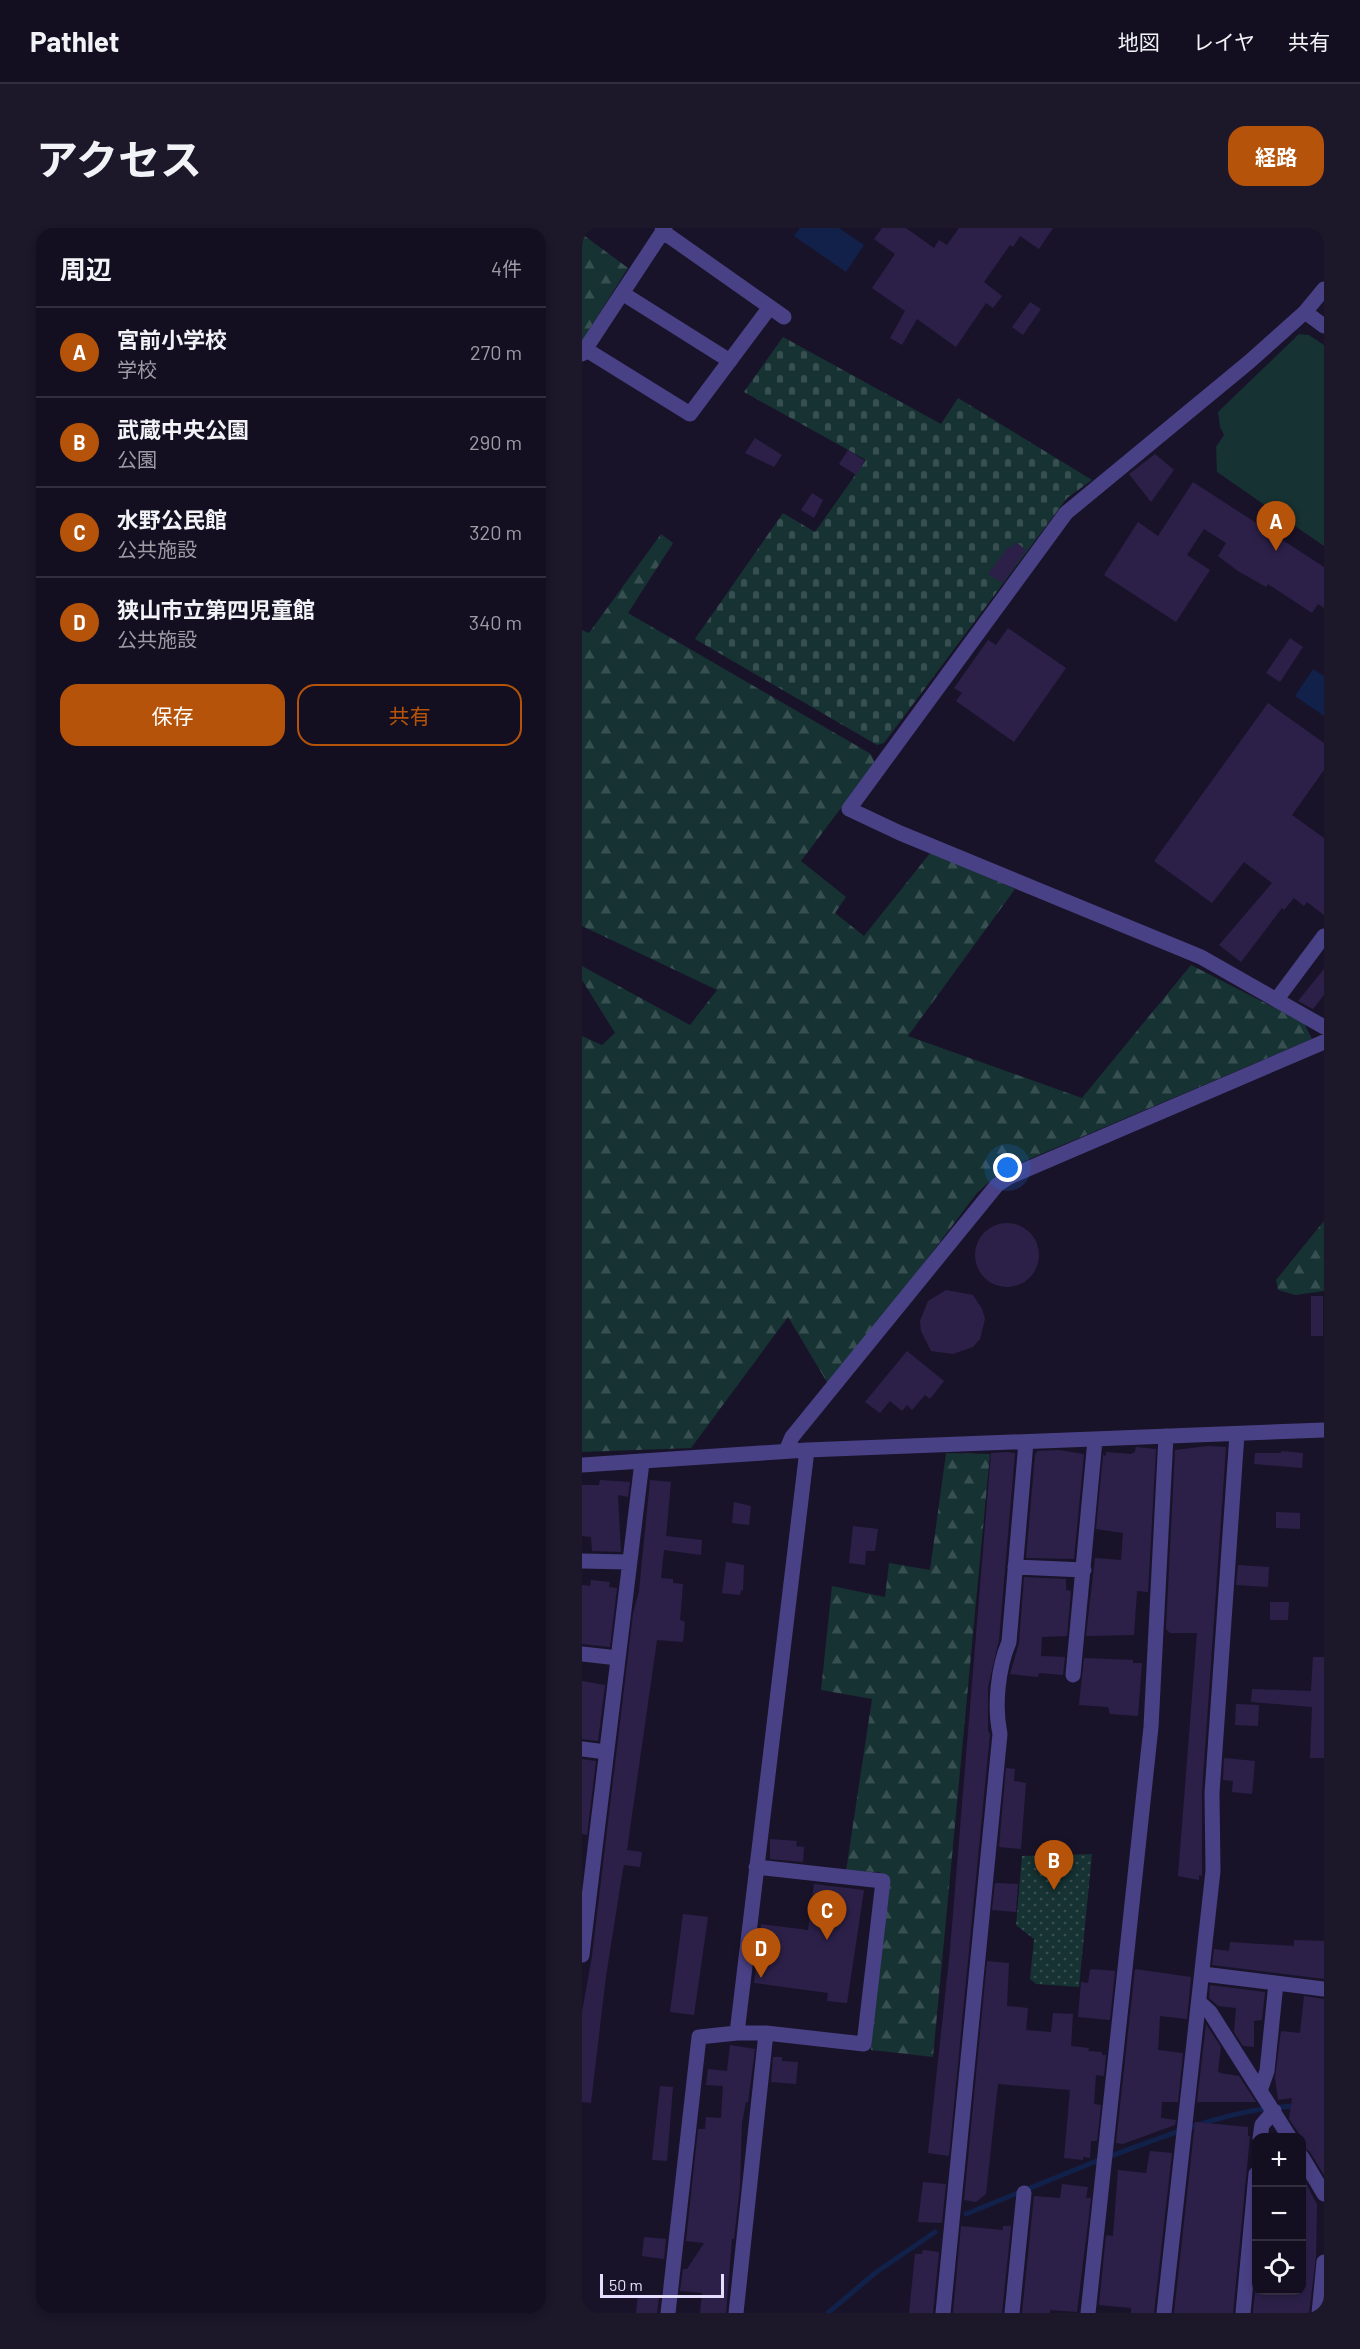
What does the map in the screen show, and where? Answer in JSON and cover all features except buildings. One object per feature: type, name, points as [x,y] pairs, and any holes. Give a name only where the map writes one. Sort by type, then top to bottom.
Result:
[{"type":"street","points":[[770,308],[690,414],[584,352],[664,230],[784,317]]},
{"type":"street","points":[[1324,289],[1305,312],[1193,410],[1066,513],[849,809],[900,833],[1201,957],[1324,1027]]},
{"type":"street","points":[[622,293],[730,361]]},
{"type":"street","points":[[1305,312],[1324,326]]},
{"type":"street","points":[[1276,999],[1324,936]]},
{"type":"street","points":[[786,1451],[792,1437],[997,1185],[1009,1177],[1324,1042]]},
{"type":"street","points":[[582,1465],[807,1450],[1324,1430]]},
{"type":"street","points":[[1164,2313],[1213,1871],[1212,1793],[1237,1434]]},
{"type":"street","points":[[1088,2313],[1150,1727],[1166,1436]]},
{"type":"street","points":[[1073,1675],[1095,1440]]},
{"type":"street","points":[[943,2313],[983,1930],[1000,1734],[997,1719],[1003,1657],[1009,1642],[1026,1442]]},
{"type":"street","points":[[736,2033],[807,1450]]},
{"type":"street","points":[[582,1955],[588,1845],[606,1752],[642,1462]]},
{"type":"street","points":[[582,1561],[629,1562]]},
{"type":"street","points":[[1015,1568],[1084,1570]]},
{"type":"street","points":[[582,1654],[618,1658]]},
{"type":"street","points":[[582,1749],[606,1752]]},
{"type":"street","points":[[668,2313],[699,2037],[766,2033],[864,2044],[883,1881],[756,1867]]},
{"type":"street","points":[[1203,1974],[1324,1989]]},
{"type":"street","points":[[1261,2088],[1267,2071],[1276,1983]]},
{"type":"street","points":[[1199,2002],[1210,2012],[1261,2088],[1287,2133]]},
{"type":"street","points":[[736,2313],[766,2033]]},
{"type":"street","points":[[1261,2133],[1262,2125],[1274,2111]]},
{"type":"street","points":[[1306,2164],[1324,2194]]},
{"type":"street","points":[[1243,2313],[1256,2187]]},
{"type":"street","points":[[1012,2313],[1024,2193]]},
{"type":"street","points":[[1319,2313],[1324,2262]]},
{"type":"green space","points":[[582,234],[628,268],[582,341]]},
{"type":"green space","points":[[1299,334],[1309,335],[1324,345],[1324,546],[1217,472],[1216,447],[1224,435],[1220,427],[1218,412]]},
{"type":"green space","points":[[783,337],[941,424],[958,398],[1092,480],[1067,498],[884,743],[877,745],[695,639],[783,513],[815,532],[866,460],[744,392]]},
{"type":"green space","points":[[661,534],[673,543],[628,613],[871,754],[875,763],[801,861],[846,897],[835,913],[864,936],[931,852],[1015,889],[908,1036],[1082,1098],[1191,965],[1304,1023],[1312,1039],[1001,1171],[977,1193],[830,1387],[788,1317],[691,1448],[582,1452],[582,1036],[602,1045],[615,1033],[582,980],[582,966],[690,1025],[717,990],[582,926],[582,630],[589,633]]},
{"type":"green space","points":[[1324,1221],[1324,1291],[1295,1295],[1278,1290],[1276,1280]]},
{"type":"green space","points":[[946,1453],[990,1454],[933,2057],[871,2050],[877,1962],[888,1877],[879,1872],[846,1871],[872,1699],[821,1690],[832,1586],[885,1597],[889,1563],[930,1570]]},
{"type":"green space","points":[[1092,1854],[1079,1987],[1036,1984],[1030,1979],[1034,1939],[1016,1925],[1022,1856]]},
{"type":"water","points":[[800,228],[839,228],[864,245],[846,272],[794,236]]},
{"type":"water","points":[[1313,669],[1324,676],[1324,716],[1295,696]]},
{"type":"waterway","points":[[1111,2156],[1202,2123],[1248,2112],[1296,2106]]},
{"type":"waterway","points":[[966,2214],[1099,2160]]},
{"type":"waterway","points":[[828,2313],[875,2273],[935,2232]]},
{"type":"place","name":"宮前小学校","points":[[1276,551]]},
{"type":"place","name":"武蔵中央公園","points":[[1054,1890]]},
{"type":"place","name":"水野公民館","points":[[827,1940]]},
{"type":"place","name":"狭山市立第四児童館","points":[[761,1978]]}]
